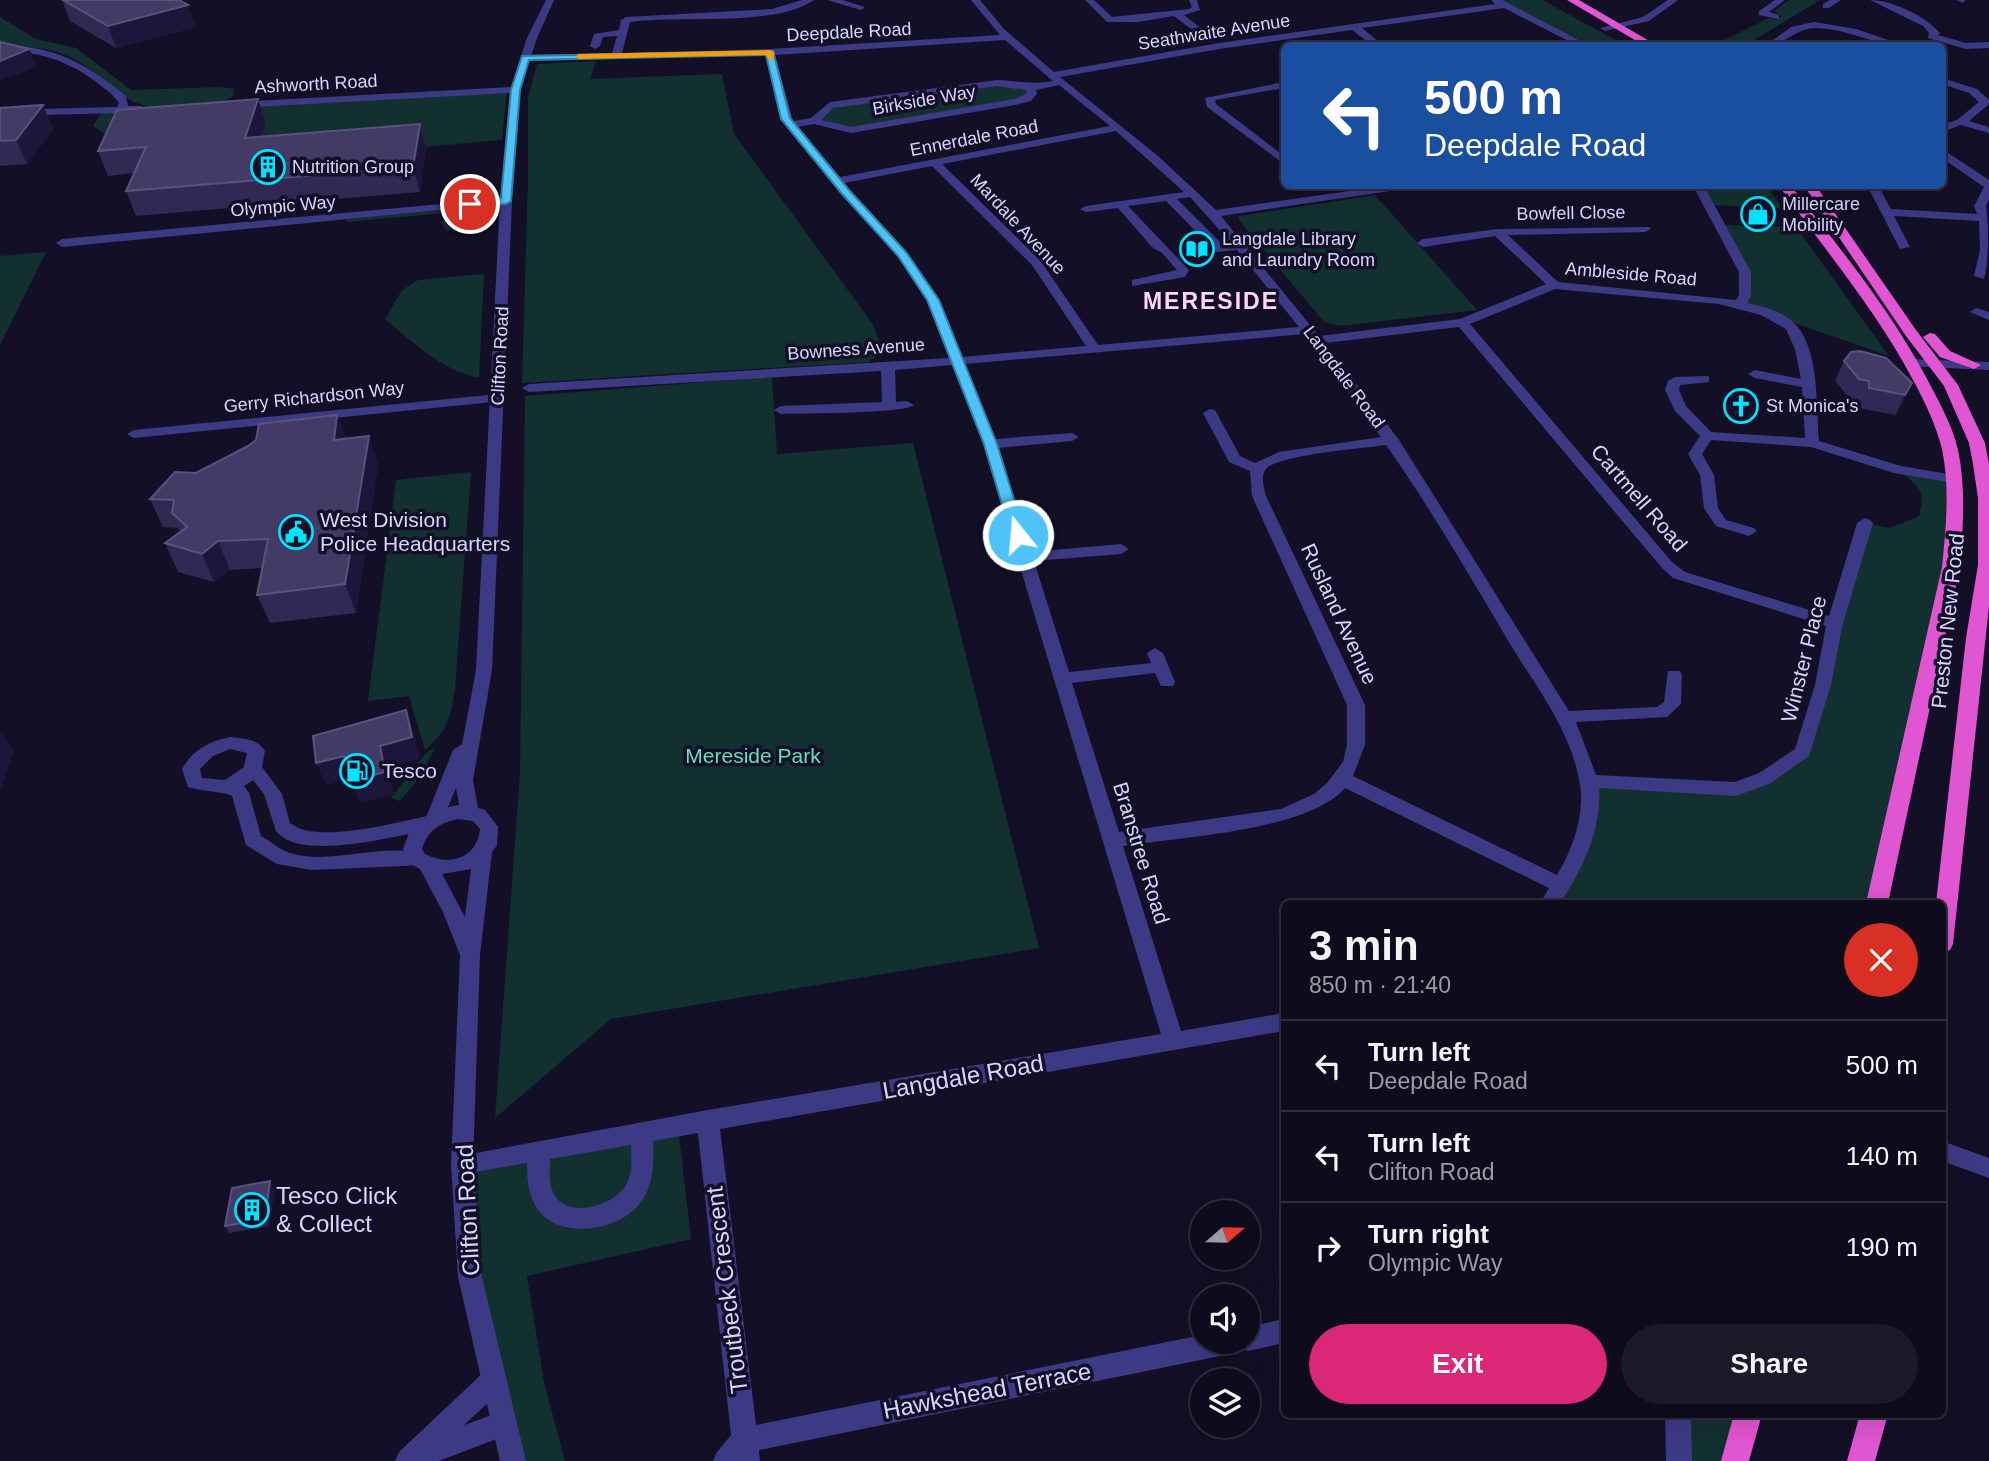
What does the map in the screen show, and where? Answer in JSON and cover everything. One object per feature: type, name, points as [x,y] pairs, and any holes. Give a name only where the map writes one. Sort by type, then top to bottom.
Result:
[{"type":"highway","points":[[1556,0],[1629,42]]},
{"type":"highway","points":[[1572,0],[1647,42]]},
{"type":"highway","name":"Preston New Road","points":[[1787,189],[1839,255],[1911,363],[1946,435],[1954,479],[1955,528],[1951,567],[1878,900]]},
{"type":"highway","name":"Preston New Road","points":[[1812,189],[1911,333],[1951,385],[1977,443],[1986,498],[1987,565],[1975,638],[1946,907]]},
{"type":"highway","points":[[1877,282],[1896,293],[1939,348],[1954,358],[1973,365]]},
{"type":"highway","points":[[1736,1456],[1747,1418]]},
{"type":"highway","points":[[1861,1461],[1873,1418]]},
{"type":"street","name":"Clifton Road","points":[[513,1461],[470,1277],[462,1164],[470,954],[483,851],[488,842],[489,827],[478,815],[469,813],[464,780],[484,670],[506,201],[515,90],[525,58],[550,0]]},
{"type":"street","points":[[616,56],[626,20],[649,14],[771,10],[810,0]]},
{"type":"street","points":[[831,0],[861,6]]},
{"type":"street","name":"Langdale Road","points":[[975,0],[1007,37],[1118,128],[1213,214],[1314,335],[1392,440],[1455,535],[1562,717],[1580,753],[1588,781],[1591,813],[1583,840],[1562,886],[1552,900]]},
{"type":"street","points":[[1088,0],[1106,22],[1197,8],[1193,0]]},
{"type":"street","points":[[1605,28],[1646,19],[1674,0]]},
{"type":"street","points":[[1776,16],[1762,13],[1781,0]]},
{"type":"street","points":[[1826,6],[1837,0]]},
{"type":"street","points":[[1874,0],[1926,24],[1935,33],[1926,39],[1945,42]]},
{"type":"street","points":[[1500,3],[1578,42]]},
{"type":"street","name":"Seathwaite Avenue","points":[[1057,79],[1219,46],[1500,3]]},
{"type":"street","points":[[1176,13],[1211,40]]},
{"type":"street","points":[[1777,42],[1794,30],[1811,25],[1840,29],[1887,42]]},
{"type":"street","points":[[1354,27],[1375,42]]},
{"type":"street","points":[[595,46],[598,34],[622,33]]},
{"type":"street","name":"Deepdale Road","points":[[525,58],[770,52],[1007,37]]},
{"type":"street","points":[[1946,42],[1976,47],[1989,53]]},
{"type":"street","points":[[1976,47],[1989,45]]},
{"type":"street","points":[[0,47],[40,50],[76,62],[121,98],[124,103],[121,110]]},
{"type":"street","name":"Branstree Road","points":[[770,52],[786,119],[902,254],[933,300],[990,444],[1174,1041]]},
{"type":"street","name":"Birkside Way","points":[[814,121],[830,105],[997,83],[1022,84],[1031,88],[1057,79]]},
{"type":"street","points":[[1946,82],[1973,91],[1983,98],[1984,102],[1961,122],[1946,128]]},
{"type":"street","points":[[1281,86],[1210,98],[1211,105],[1270,144],[1281,157]]},
{"type":"street","name":"Birkside Way","points":[[791,125],[814,121],[851,130],[1016,102],[1027,99],[1032,94],[1031,88]]},
{"type":"street","name":"Ashworth Road","points":[[223,106],[515,90]]},
{"type":"street","points":[[0,106],[35,113]]},
{"type":"street","points":[[0,113],[156,109]]},
{"type":"street","points":[[1961,122],[1989,130]]},
{"type":"street","name":"Ennerdale Road","points":[[837,181],[1118,128]]},
{"type":"street","points":[[1946,156],[1989,186],[1980,206],[1986,218],[1988,262],[1980,276]]},
{"type":"street","name":"Mardale Avenue","points":[[935,163],[1036,264],[1095,349]]},
{"type":"street","points":[[1319,189],[1327,195]]},
{"type":"street","points":[[1213,214],[1378,189]]},
{"type":"street","points":[[1701,189],[1745,272],[1745,295],[1740,304]]},
{"type":"street","points":[[1876,191],[1904,247]]},
{"type":"street","points":[[1086,209],[1122,206],[1191,194]]},
{"type":"street","points":[[1169,198],[1220,249],[1240,246]]},
{"type":"street","name":"Olympic Way","points":[[62,243],[506,201]]},
{"type":"street","points":[[1122,206],[1156,245],[1166,250],[1183,270],[1183,280],[1136,283]]},
{"type":"street","points":[[1888,212],[1986,218]]},
{"type":"street","name":"Bowfell Close","points":[[1423,243],[1498,232],[1645,229]]},
{"type":"street","name":"Bowfell Close","points":[[1498,232],[1554,285]]},
{"type":"street","name":"Ambleside Road","points":[[1314,335],[1462,323],[1500,309],[1541,288],[1554,285],[1706,299],[1740,304],[1775,316],[1795,332],[1802,345],[1806,384]]},
{"type":"street","name":"Cartmell Road","points":[[1462,323],[1667,565],[1679,575],[1835,623]]},
{"type":"street","name":"Bowness Avenue","points":[[529,388],[888,367],[957,359],[1314,335]]},
{"type":"street","points":[[1911,363],[1989,366]]},
{"type":"street","points":[[888,367],[890,405]]},
{"type":"street","points":[[1755,374],[1806,384],[1812,443]]},
{"type":"street","points":[[1704,379],[1675,381],[1672,390],[1680,408],[1707,436],[1812,443],[1899,470],[1954,479]]},
{"type":"street","name":"Gerry Richardson Way","points":[[134,435],[498,398]]},
{"type":"street","points":[[781,410],[907,405]]},
{"type":"street","points":[[1210,413],[1234,459],[1256,469],[1264,462],[1301,451],[1392,440]]},
{"type":"street","points":[[1707,436],[1695,454],[1707,475],[1711,508],[1721,523],[1749,531]]},
{"type":"street","points":[[990,444],[1072,437]]},
{"type":"street","name":"Rusland Avenue","points":[[1113,840],[1283,815],[1302,809],[1343,779],[1356,753],[1360,733],[1356,705],[1259,496],[1254,479],[1256,469]]},
{"type":"street","name":"Winster Place","points":[[1588,781],[1736,789],[1765,778],[1803,752],[1823,685],[1835,623],[1865,523]]},
{"type":"street","points":[[1025,557],[1121,549]]},
{"type":"street","points":[[1063,678],[1161,667]]},
{"type":"street","points":[[1562,717],[1661,713],[1672,704],[1674,675]]},
{"type":"street","name":"Clifton Road","points":[[470,954],[453,912],[414,853],[414,840],[432,820],[475,718]]},
{"type":"street","points":[[240,743],[256,751],[257,761],[253,769],[230,785],[212,788],[194,782],[191,769],[195,761],[214,747],[240,743]]},
{"type":"street","points":[[253,769],[274,796],[279,821],[286,831],[305,838],[349,836],[432,820],[447,814],[469,813]]},
{"type":"street","points":[[1343,779],[1562,886]]},
{"type":"street","points":[[230,785],[240,793],[253,840],[284,859],[312,863],[383,858],[423,863],[439,868],[463,864],[483,851]]},
{"type":"street","name":"Langdale Road","points":[[462,1164],[1281,1023]]},
{"type":"street","name":"Troutbeck Crescent","points":[[708,1120],[746,1450]]},
{"type":"street","points":[[538,1152],[541,1193],[546,1203],[561,1215],[589,1217],[617,1208],[627,1203],[634,1195],[641,1177],[642,1132]]},
{"type":"street","points":[[1946,1152],[1989,1168]]},
{"type":"street","points":[[1260,1336],[1281,1332]]},
{"type":"street","name":"Hawkshead Terrace","points":[[746,1450],[1190,1351]]},
{"type":"street","points":[[411,1459],[494,1380]]},
{"type":"street","points":[[1678,1418],[1679,1461]]},
{"type":"street","points":[[1736,1456],[1757,1418]]},
{"type":"street","points":[[411,1459],[503,1424]]},
{"type":"street","points":[[726,1461],[746,1450]]},
{"type":"green space","points":[[1495,0],[1542,0],[1619,42],[1580,42]]},
{"type":"green space","points":[[1789,0],[1820,0],[1751,42],[1720,42],[1769,18],[1778,19],[1781,16],[1774,11]]},
{"type":"green space","points":[[0,17],[36,39],[76,48],[131,90],[221,87],[234,89],[233,96],[213,103],[160,107],[142,105],[123,95],[70,57],[44,49],[0,45]]},
{"type":"green space","points":[[596,61],[590,79],[722,74],[734,134],[872,323],[883,350],[869,362],[522,383],[528,98],[537,64]]},
{"type":"green space","points":[[997,83],[1031,88],[1027,99],[851,130],[814,121],[830,105]]},
{"type":"green space","points":[[507,91],[502,140],[253,162],[265,123],[107,135],[93,126],[103,110]]},
{"type":"green space","points":[[1701,189],[1768,189],[1783,208],[1709,205]]},
{"type":"green space","points":[[1375,195],[1477,310],[1341,326],[1324,322],[1239,220],[1239,216]]},
{"type":"green space","points":[[487,205],[488,221],[446,231],[442,223],[446,213],[346,222],[346,219]]},
{"type":"green space","points":[[1720,225],[1796,227],[1889,356],[1740,304],[1745,272]]},
{"type":"green space","points":[[46,252],[0,345],[0,256]]},
{"type":"green space","points":[[484,274],[479,378],[440,362],[385,319],[402,290],[418,280]]},
{"type":"green space","name":"Mereside Park","points":[[772,377],[777,454],[913,443],[1039,948],[611,1019],[495,1118],[520,772],[525,396]]},
{"type":"green space","points":[[1899,470],[1954,479],[1955,503],[1878,900],[1552,900],[1583,840],[1589,781],[1736,789],[1803,752],[1865,523],[1890,528],[1919,516],[1921,494],[1912,481]]},
{"type":"green space","points":[[471,472],[455,689],[447,723],[439,737],[425,750],[409,696],[368,701],[396,480]]},
{"type":"green space","points":[[435,747],[411,789],[399,801],[391,798],[426,753]]},
{"type":"green space","points":[[678,1126],[691,1239],[527,1276],[544,1382],[565,1461],[513,1461],[462,1164]]},
{"type":"green space","points":[[1679,1418],[1747,1418],[1735,1461],[1692,1461]]},
{"type":"building","points":[[63,0],[179,0],[188,5],[108,26]]},
{"type":"building","points":[[0,42],[29,49],[0,61]]},
{"type":"building","points":[[258,99],[245,138],[420,124],[413,167],[126,191],[146,147],[98,151],[117,110]]},
{"type":"building","points":[[43,105],[16,140],[0,141],[0,108]]},
{"type":"building","points":[[1860,351],[1886,358],[1912,383],[1905,395],[1869,388],[1869,381],[1859,379],[1844,361],[1851,352]]},
{"type":"building","name":"West Division Police Headquarters","points":[[337,415],[334,440],[369,436],[345,584],[257,595],[268,539],[218,541],[202,554],[165,543],[187,527],[172,513],[174,500],[150,499],[175,472],[196,473],[248,446],[256,440],[259,424]]},
{"type":"building","points":[[406,710],[412,737],[380,746],[385,772],[351,781],[344,756],[316,763],[313,736]]},
{"type":"building","name":"Tesco Click & Collect","points":[[270,1181],[265,1219],[225,1226],[232,1188]]},
{"type":"slow traffic","points":[[579,57],[770,52],[771,57]]},
{"type":"place","name":"Nutrition Group","points":[[268,167]]},
{"type":"place","name":"Millercare Mobility","points":[[1758,214]]},
{"type":"place","name":"Langdale Library and Laundry Room","points":[[1197,249]]},
{"type":"place","name":"St Monica's","points":[[1741,406]]},
{"type":"place","name":"West Division Police Headquarters","points":[[296,532]]},
{"type":"place","name":"Tesco","points":[[357,771]]},
{"type":"place","name":"Tesco Click & Collect","points":[[252,1210]]},
{"type":"district","name":"MERESIDE","points":[[1211,301]]},
{"type":"route","points":[[470,204],[506,201],[515,90],[525,58],[770,52],[786,119],[902,254],[933,300],[990,444],[1018,535]]}]
